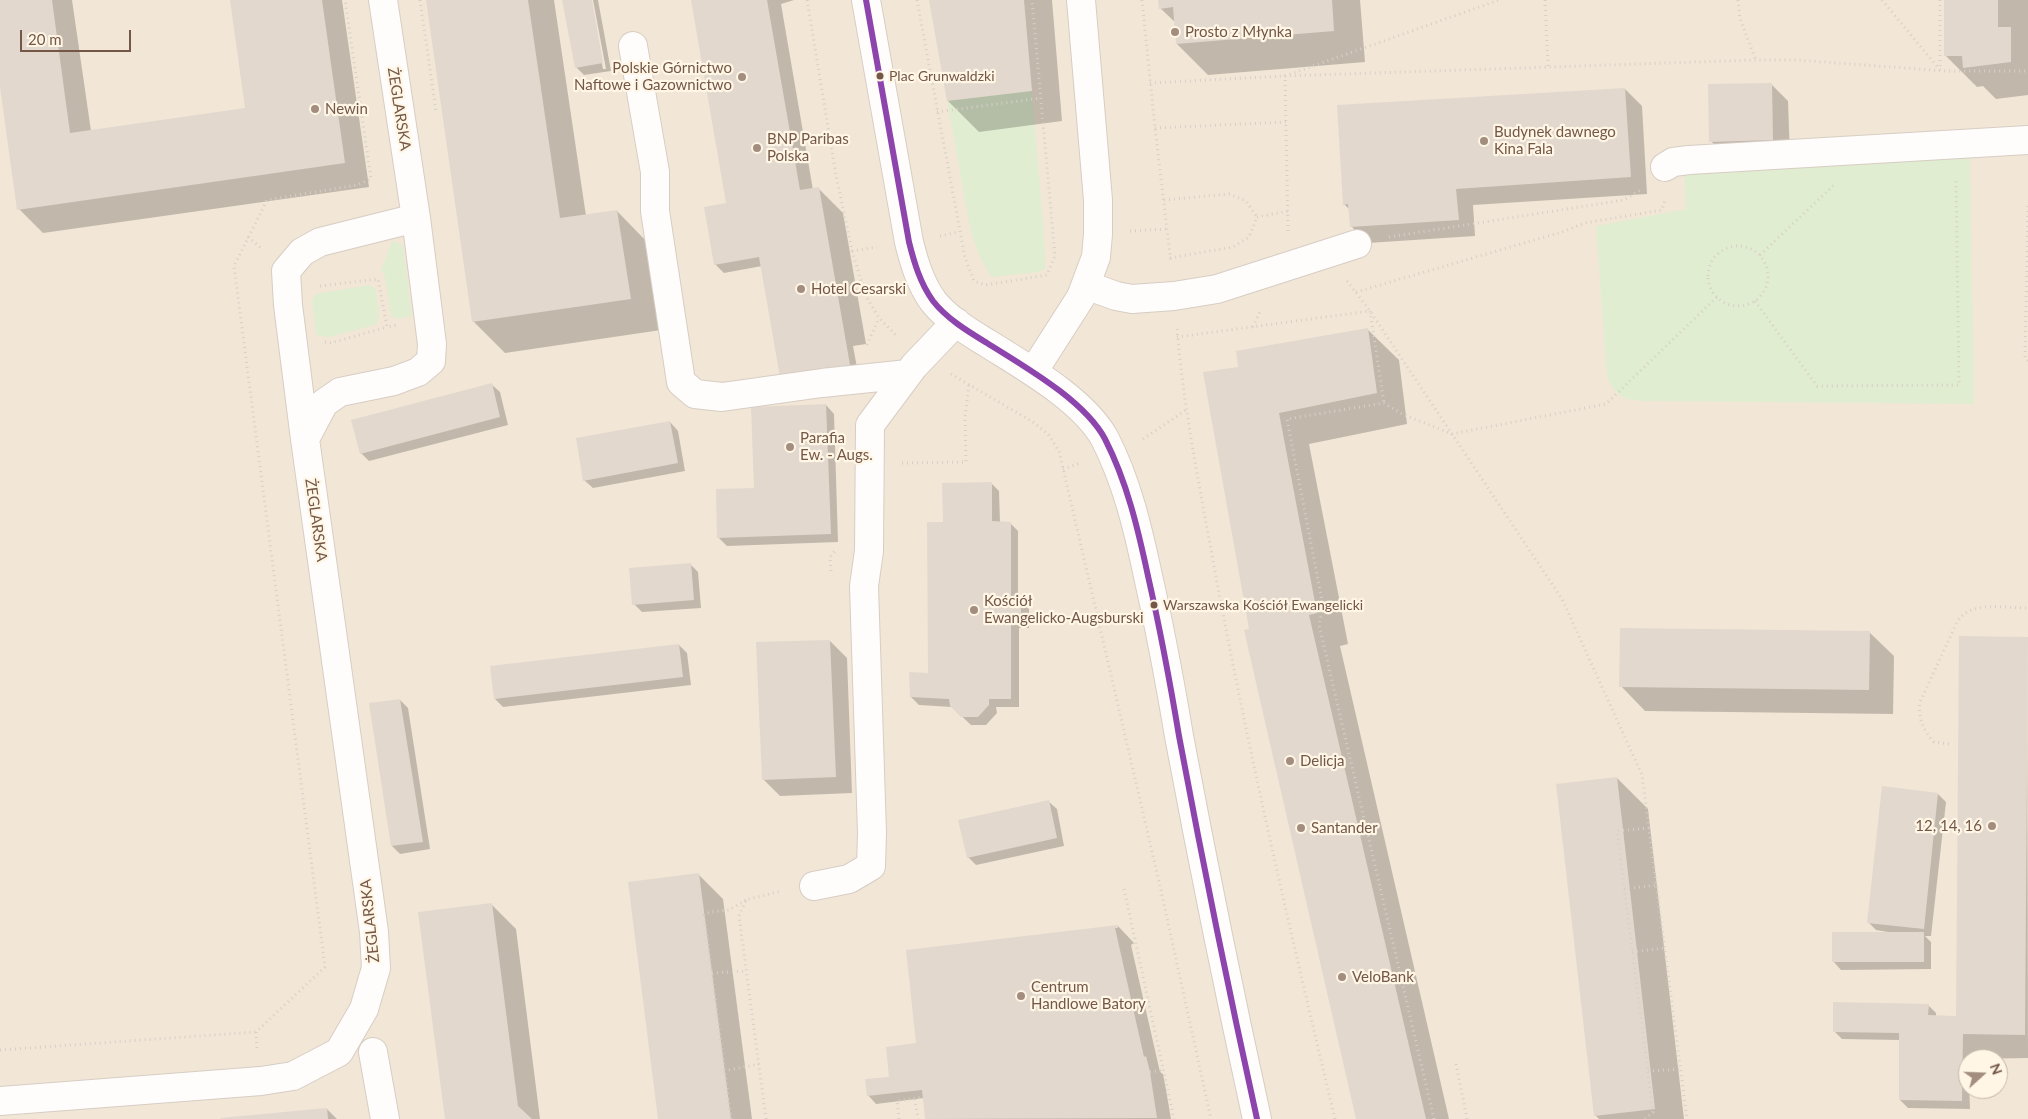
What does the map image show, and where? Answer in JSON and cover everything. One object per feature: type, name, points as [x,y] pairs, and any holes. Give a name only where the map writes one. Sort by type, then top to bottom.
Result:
[{"type":"street","name":"ŻEGLARSKA","points":[[305,440],[324,403],[340,392],[394,380],[418,372],[431,361],[432,344],[416,218],[383,0]]},
{"type":"street","points":[[866,0],[909,242],[920,278],[934,303],[956,322],[1033,372],[1084,412],[1095,424],[1111,453],[1124,484],[1142,549],[1162,639],[1206,879],[1257,1119]]},
{"type":"street","points":[[1033,372],[1069,318],[1086,285],[1096,258],[1098,200],[1081,0]]},
{"type":"street","points":[[634,46],[655,172],[654,211],[682,382],[695,394],[722,397],[850,380],[916,365]]},
{"type":"street","points":[[1677,163],[2028,140]]},
{"type":"street","points":[[286,271],[302,252],[320,242],[416,218]]},
{"type":"street","points":[[1086,285],[1116,296],[1132,298],[1174,296],[1217,289],[1357,244]]},
{"type":"street","name":"ŻEGLARSKA","points":[[0,1102],[261,1081],[293,1076],[339,1052],[364,1009],[376,968],[374,932],[305,440],[288,305],[286,271]]},
{"type":"street","points":[[814,886],[849,879],[871,866],[872,833],[864,586],[869,551],[870,424],[916,365],[956,322]]},
{"type":"street","points":[[373,1052],[385,1119]]},
{"type":"path","points":[[807,0],[836,175],[852,251],[866,296],[880,318],[895,334],[916,365],[969,384],[1034,422],[1048,434],[1059,451],[1160,886],[1211,1119]]},
{"type":"path","points":[[917,0],[965,258],[974,281],[986,285],[1047,275],[1055,256],[1055,236],[1032,0]]},
{"type":"path","points":[[1142,0],[1186,410],[1227,634],[1275,865],[1335,1119]]},
{"type":"path","points":[[1285,76],[1499,0]]},
{"type":"path","points":[[1545,0],[1548,67]]},
{"type":"path","points":[[1738,0],[1740,19],[1756,60]]},
{"type":"path","points":[[1882,0],[1940,70]]},
{"type":"path","points":[[1940,0],[1940,70]]},
{"type":"path","points":[[1150,83],[1285,76],[1756,60],[1797,60],[1940,70],[2028,71]]},
{"type":"path","points":[[1253,327],[1279,270],[1288,239],[1289,211],[1285,76]]},
{"type":"path","points":[[937,112],[1041,98]]},
{"type":"path","points":[[1155,128],[1286,122]]},
{"type":"path","points":[[1756,301],[1817,386],[1959,385],[1956,144]]},
{"type":"path","points":[[1356,292],[1554,235],[1585,222],[1662,210],[1667,187],[1677,163]]},
{"type":"path","points":[[1760,255],[1835,184]]},
{"type":"path","points":[[1357,244],[1400,235],[1624,200],[1639,193],[1644,188]]},
{"type":"path","points":[[1164,200],[1228,194],[1246,201],[1257,217]]},
{"type":"path","points":[[2028,206],[2025,358],[2028,361]]},
{"type":"path","points":[[1257,217],[1289,211]]},
{"type":"path","points":[[1170,258],[1233,247],[1249,237],[1257,217]]},
{"type":"path","points":[[248,237],[308,288],[378,279],[387,327]]},
{"type":"path","points":[[1731,247],[1747,248],[1760,255],[1765,263],[1768,282],[1765,290],[1756,301],[1742,306],[1733,306],[1724,303],[1717,297],[1711,288],[1708,278],[1714,258],[1722,251],[1731,247]]},
{"type":"path","points":[[1321,256],[1356,292],[1370,311],[1562,598],[1642,776],[1688,1119]]},
{"type":"path","points":[[1434,1119],[1319,624],[1323,606],[1287,419],[1384,403],[1402,414],[1452,434],[1606,404],[1717,297]]},
{"type":"path","points":[[1178,337],[1370,311]]},
{"type":"path","points":[[1370,311],[1384,403]]},
{"type":"path","points":[[850,380],[880,318]]},
{"type":"path","points":[[317,340],[331,343],[387,327],[429,321]]},
{"type":"path","points":[[869,463],[966,462],[965,417],[969,384]]},
{"type":"path","points":[[1111,453],[1138,442],[1186,410]]},
{"type":"path","points":[[831,577],[830,557],[836,550]]},
{"type":"path","points":[[1949,744],[1934,742],[1923,726],[1919,713],[1920,702],[1961,615],[1976,608],[2028,608]]},
{"type":"path","points":[[1645,1119],[1653,1112],[1617,831],[1649,828]]},
{"type":"path","points":[[1624,889],[1657,885]]},
{"type":"path","points":[[731,1119],[704,915],[710,912],[729,910],[746,900],[814,886]]},
{"type":"path","points":[[1124,889],[1174,1119]]},
{"type":"path","points":[[746,900],[739,916],[766,1119]]},
{"type":"path","points":[[1632,952],[1665,948]]},
{"type":"path","points":[[712,973],[746,970]]},
{"type":"path","points":[[0,1050],[256,1032]]},
{"type":"path","points":[[724,1071],[759,1064]]},
{"type":"path","points":[[1456,1064],[1467,1119]]},
{"type":"path","points":[[1648,1071],[1681,1069]]},
{"type":"path","points":[[1150,1072],[1163,1070]]},
{"type":"path","points":[[899,1119],[897,1101],[923,1097]]},
{"type":"path","points":[[915,1099],[918,1119]]},
{"type":"shaded area","points":[[0,0],[2028,0],[2028,1119],[0,1119]]},
{"type":"green space","points":[[929,0],[1024,0],[1044,235],[1045,268],[1039,272],[991,277],[979,255],[971,233]]},
{"type":"green space","points":[[1970,153],[1974,404],[1647,401],[1627,399],[1615,390],[1607,377],[1596,226],[1686,209],[1684,171]]},
{"type":"green space","points":[[392,241],[401,244],[403,248],[412,316],[397,319],[391,316],[384,272],[381,271]]},
{"type":"green space","points":[[369,285],[376,289],[379,318],[375,325],[328,337],[316,335],[312,300],[316,294]]},
{"type":"building","points":[[0,0],[52,0],[70,133],[245,108],[230,0],[322,0],[345,163],[17,210],[0,87]]},
{"type":"building","points":[[426,0],[528,0],[560,218],[617,210],[631,299],[472,322]]},
{"type":"building","points":[[562,0],[592,0],[603,63],[575,68]]},
{"type":"building","points":[[691,0],[767,0],[800,190],[819,187],[850,365],[780,377],[759,257],[714,265],[704,207],[726,203]]},
{"type":"building","points":[[929,0],[1024,0],[1032,91],[947,101]]},
{"type":"building","points":[[1158,0],[1332,0],[1334,31],[1176,44],[1173,7],[1159,9]]},
{"type":"building","points":[[1944,0],[1998,0],[1998,27],[2011,27],[2011,62],[1963,68],[1962,56],[1944,56]]},
{"type":"building","points":[[1772,83],[1773,140],[1709,142],[1708,84]]},
{"type":"building","name":"Budynek dawnego Kina Fala","points":[[1625,88],[1631,177],[1456,189],[1459,220],[1350,227],[1348,204],[1343,205],[1337,105]]},
{"type":"building","points":[[1368,328],[1377,393],[1279,413],[1317,613],[1309,615],[1426,1119],[1356,1119],[1244,630],[1249,629],[1203,372],[1238,367],[1236,351]]},
{"type":"building","points":[[492,383],[500,417],[360,454],[351,420]]},
{"type":"building","name":"Parafia Ew. - Augs.","points":[[826,404],[831,534],[717,538],[716,489],[754,488],[751,407]]},
{"type":"building","points":[[670,421],[678,463],[583,481],[576,438]]},
{"type":"building","name":"Kościół Ewangelicko-Augsburski","points":[[992,482],[992,521],[1011,522],[1011,599],[1021,599],[1021,620],[1011,620],[1011,699],[989,699],[989,705],[978,717],[961,717],[950,706],[949,699],[910,697],[909,672],[928,673],[927,522],[943,522],[942,483]]},
{"type":"building","points":[[691,563],[694,600],[632,605],[629,568]]},
{"type":"building","points":[[1620,628],[1870,631],[1869,690],[1619,687]]},
{"type":"building","name":"12, 14, 16","points":[[1959,636],[2028,637],[2025,1035],[1963,1034],[1963,1049],[1958,1049],[1958,1099],[1962,1099],[1962,1101],[1899,1100],[1899,1033],[1833,1032],[1833,1002],[1929,1004],[1928,1015],[1956,1016]]},
{"type":"building","points":[[830,640],[836,777],[762,780],[756,642]]},
{"type":"building","points":[[679,644],[683,677],[494,699],[490,666]]},
{"type":"building","points":[[400,699],[423,842],[391,846],[369,703]]},
{"type":"building","points":[[1617,777],[1655,1109],[1594,1116],[1556,784]]},
{"type":"building","points":[[1882,786],[1938,793],[1924,929],[1867,923]]},
{"type":"building","points":[[1049,800],[1057,838],[967,858],[958,820]]},
{"type":"building","points":[[699,873],[731,1119],[658,1119],[628,882]]},
{"type":"building","points":[[492,903],[518,1106],[532,1119],[445,1119],[418,912]]},
{"type":"building","name":"Centrum Handlowe Batory","points":[[1118,925],[1118,928],[1115,928],[1144,1057],[1146,1056],[1150,1072],[1157,1118],[925,1119],[922,1090],[867,1096],[865,1079],[889,1077],[886,1047],[916,1043],[906,950]]},
{"type":"building","points":[[1832,932],[1924,932],[1924,962],[1832,962]]},
{"type":"building","points":[[327,1108],[328,1119],[220,1118]]},
{"type":"transit line","points":[[866,0],[909,242],[915,265],[924,287],[933,301],[951,319],[1052,385],[1083,411],[1105,439],[1126,489],[1157,616],[1207,880],[1257,1119]]},
{"type":"place","name":"Prosto z Młynka","points":[[1175,32]]},
{"type":"place","name":"Plac Grunwaldzki","points":[[880,76]]},
{"type":"place","name":"Polskie Górnictwo Naftowe i Gazownictwo","points":[[742,77]]},
{"type":"place","name":"Newin","points":[[315,109]]},
{"type":"place","name":"Budynek dawnego Kina Fala","points":[[1484,141]]},
{"type":"place","name":"BNP Paribas Polska","points":[[757,148]]},
{"type":"place","name":"Hotel Cesarski","points":[[801,289]]},
{"type":"place","name":"Parafia Ew. - Augs.","points":[[790,447]]},
{"type":"place","name":"Warszawska Kościół Ewangelicki","points":[[1154,605]]},
{"type":"place","name":"Kościół Ewangelicko-Augsburski","points":[[974,610]]},
{"type":"place","name":"Delicja","points":[[1290,761]]},
{"type":"place","name":"12, 14, 16","points":[[1992,826]]},
{"type":"place","name":"Santander","points":[[1301,828]]},
{"type":"place","name":"VeloBank","points":[[1342,977]]},
{"type":"place","name":"Centrum Handlowe Batory","points":[[1021,996]]}]
